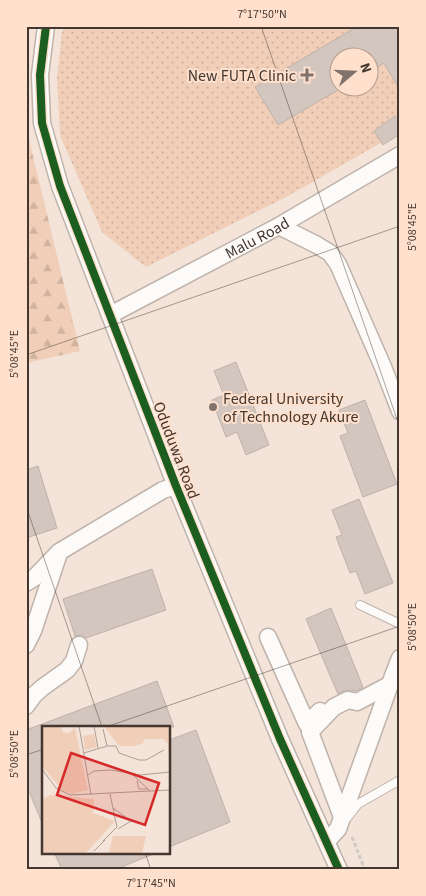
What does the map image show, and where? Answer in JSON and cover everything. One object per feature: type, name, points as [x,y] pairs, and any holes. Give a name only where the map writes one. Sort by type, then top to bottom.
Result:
[{"type":"street","name":"Oduduwa Road","points":[[46,26],[40,76],[42,123],[60,186],[176,486],[280,739],[340,831],[339,870]]},
{"type":"street","name":"Malu Road","points":[[110,315],[279,226],[400,155]]},
{"type":"street","points":[[279,226],[324,249],[330,253],[338,264],[400,411]]},
{"type":"street","points":[[26,583],[34,578],[59,552],[163,490],[176,486]]},
{"type":"street","points":[[26,644],[59,552]]},
{"type":"street","points":[[268,637],[307,724],[320,711],[348,700],[357,702],[389,685]]},
{"type":"street","points":[[26,706],[34,695],[67,670],[74,661],[79,645]]},
{"type":"street","points":[[340,831],[389,685],[400,658]]},
{"type":"street","points":[[334,707],[310,732],[340,831]]},
{"type":"lane","points":[[360,605],[400,624]]},
{"type":"lane","points":[[340,831],[358,804],[400,780]]},
{"type":"path","points":[[340,831],[365,870]]},
{"type":"green space","points":[[65,26],[400,26],[400,132],[286,197],[146,267],[102,232],[60,135],[57,77],[62,32]]},
{"type":"green space","points":[[26,127],[80,351],[26,363]]},
{"type":"building","name":"New FUTA Clinic","points":[[358,26],[400,26],[400,90],[384,63],[378,66],[378,48],[328,48],[328,96],[278,125],[255,87]]},
{"type":"building","points":[[395,116],[400,123],[400,134],[383,145],[374,131]]},
{"type":"building","points":[[236,362],[269,445],[246,455],[237,432],[226,437],[212,400],[224,395],[214,371]]},
{"type":"building","points":[[365,400],[397,484],[363,497],[340,436],[348,433],[339,410]]},
{"type":"building","points":[[38,466],[57,528],[26,538],[26,470]]},
{"type":"building","points":[[359,499],[393,583],[365,594],[356,571],[350,573],[336,537],[342,535],[332,510]]},
{"type":"building","points":[[152,569],[166,610],[86,638],[82,635],[75,636],[63,599]]},
{"type":"building","points":[[331,608],[363,687],[356,691],[344,691],[338,694],[306,619]]},
{"type":"building","points":[[157,681],[174,727],[42,726],[42,823],[26,784],[26,730]]},
{"type":"building","points":[[196,730],[230,822],[170,847],[170,740]]},
{"type":"building","points":[[55,854],[154,854],[114,870],[62,870]]},
{"type":"cycle path","points":[[46,26],[40,75],[42,123],[60,186],[176,486],[280,739],[339,870]]},
{"type":"place","name":"New FUTA Clinic","points":[[307,75]]},
{"type":"place","name":"Federal University of Technology Akure","points":[[213,407]]}]
